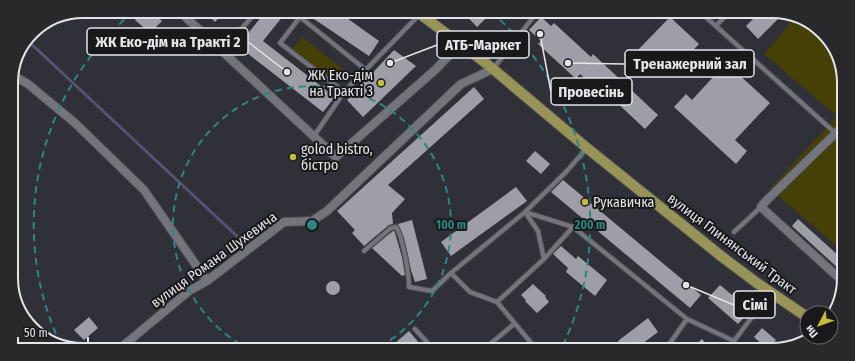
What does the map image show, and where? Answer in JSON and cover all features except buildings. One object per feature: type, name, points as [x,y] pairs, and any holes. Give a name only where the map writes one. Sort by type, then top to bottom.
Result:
[{"type":"main road","name":"вулиця Глинянський Тракт","points":[[425,18],[490,66],[587,148],[721,256],[799,311]]},
{"type":"street","points":[[187,18],[336,157],[435,70],[460,44]]},
{"type":"street","name":"вулиця Романа Шухевича","points":[[126,343],[189,291],[207,281],[284,222],[312,221],[327,211],[462,84],[490,66]]},
{"type":"street","points":[[18,78],[28,84],[75,123],[144,190],[207,281]]},
{"type":"street","points":[[837,139],[761,207],[837,276]]},
{"type":"lane","points":[[222,51],[251,18]]},
{"type":"lane","points":[[299,18],[280,43],[344,92]]},
{"type":"lane","points":[[301,18],[366,70]]},
{"type":"lane","points":[[314,136],[344,92],[413,18]]},
{"type":"lane","points":[[490,66],[532,18]]},
{"type":"lane","points":[[707,18],[837,135]]},
{"type":"lane","points":[[716,26],[723,18]]},
{"type":"lane","points":[[364,251],[394,227],[398,230],[401,241],[409,279],[409,287],[432,291],[451,273],[525,212],[566,172],[587,148]]},
{"type":"lane","points":[[734,232],[761,207]]},
{"type":"lane","points":[[525,212],[573,227],[687,319],[734,341],[771,292]]},
{"type":"lane","points":[[525,212],[538,231],[544,259]]},
{"type":"lane","points":[[497,302],[544,259],[573,227]]},
{"type":"lane","points":[[451,273],[470,292],[497,302],[531,343]]},
{"type":"lane","points":[[670,343],[687,319]]},
{"type":"lane","points":[[491,343],[514,324]]},
{"type":"lane","points":[[416,329],[428,343]]},
{"type":"shaded area","points":[[792,21],[812,31],[824,43],[835,66],[837,83],[837,116],[764,54]]},
{"type":"shaded area","points":[[302,37],[344,70],[335,82],[293,49]]},
{"type":"shaded area","points":[[837,116],[837,246],[770,189]]},
{"type":"waterway","points":[[31,43],[239,238]]},
{"type":"place","name":"Провесінь","points":[[540,34]]},
{"type":"place","name":"АТБ-Маркет","points":[[390,63]]},
{"type":"place","name":"Тренажерний зал","points":[[568,63]]},
{"type":"place","name":"ЖК Еко-дім на Тракті 2","points":[[287,72]]},
{"type":"place","name":"ЖК Еко-дім на Тракті 3","points":[[381,83]]},
{"type":"place","name":"golod bistro, бістро","points":[[293,157]]},
{"type":"place","name":"Рукавичка","points":[[585,202]]},
{"type":"place","name":"Сімі","points":[[686,285]]}]
